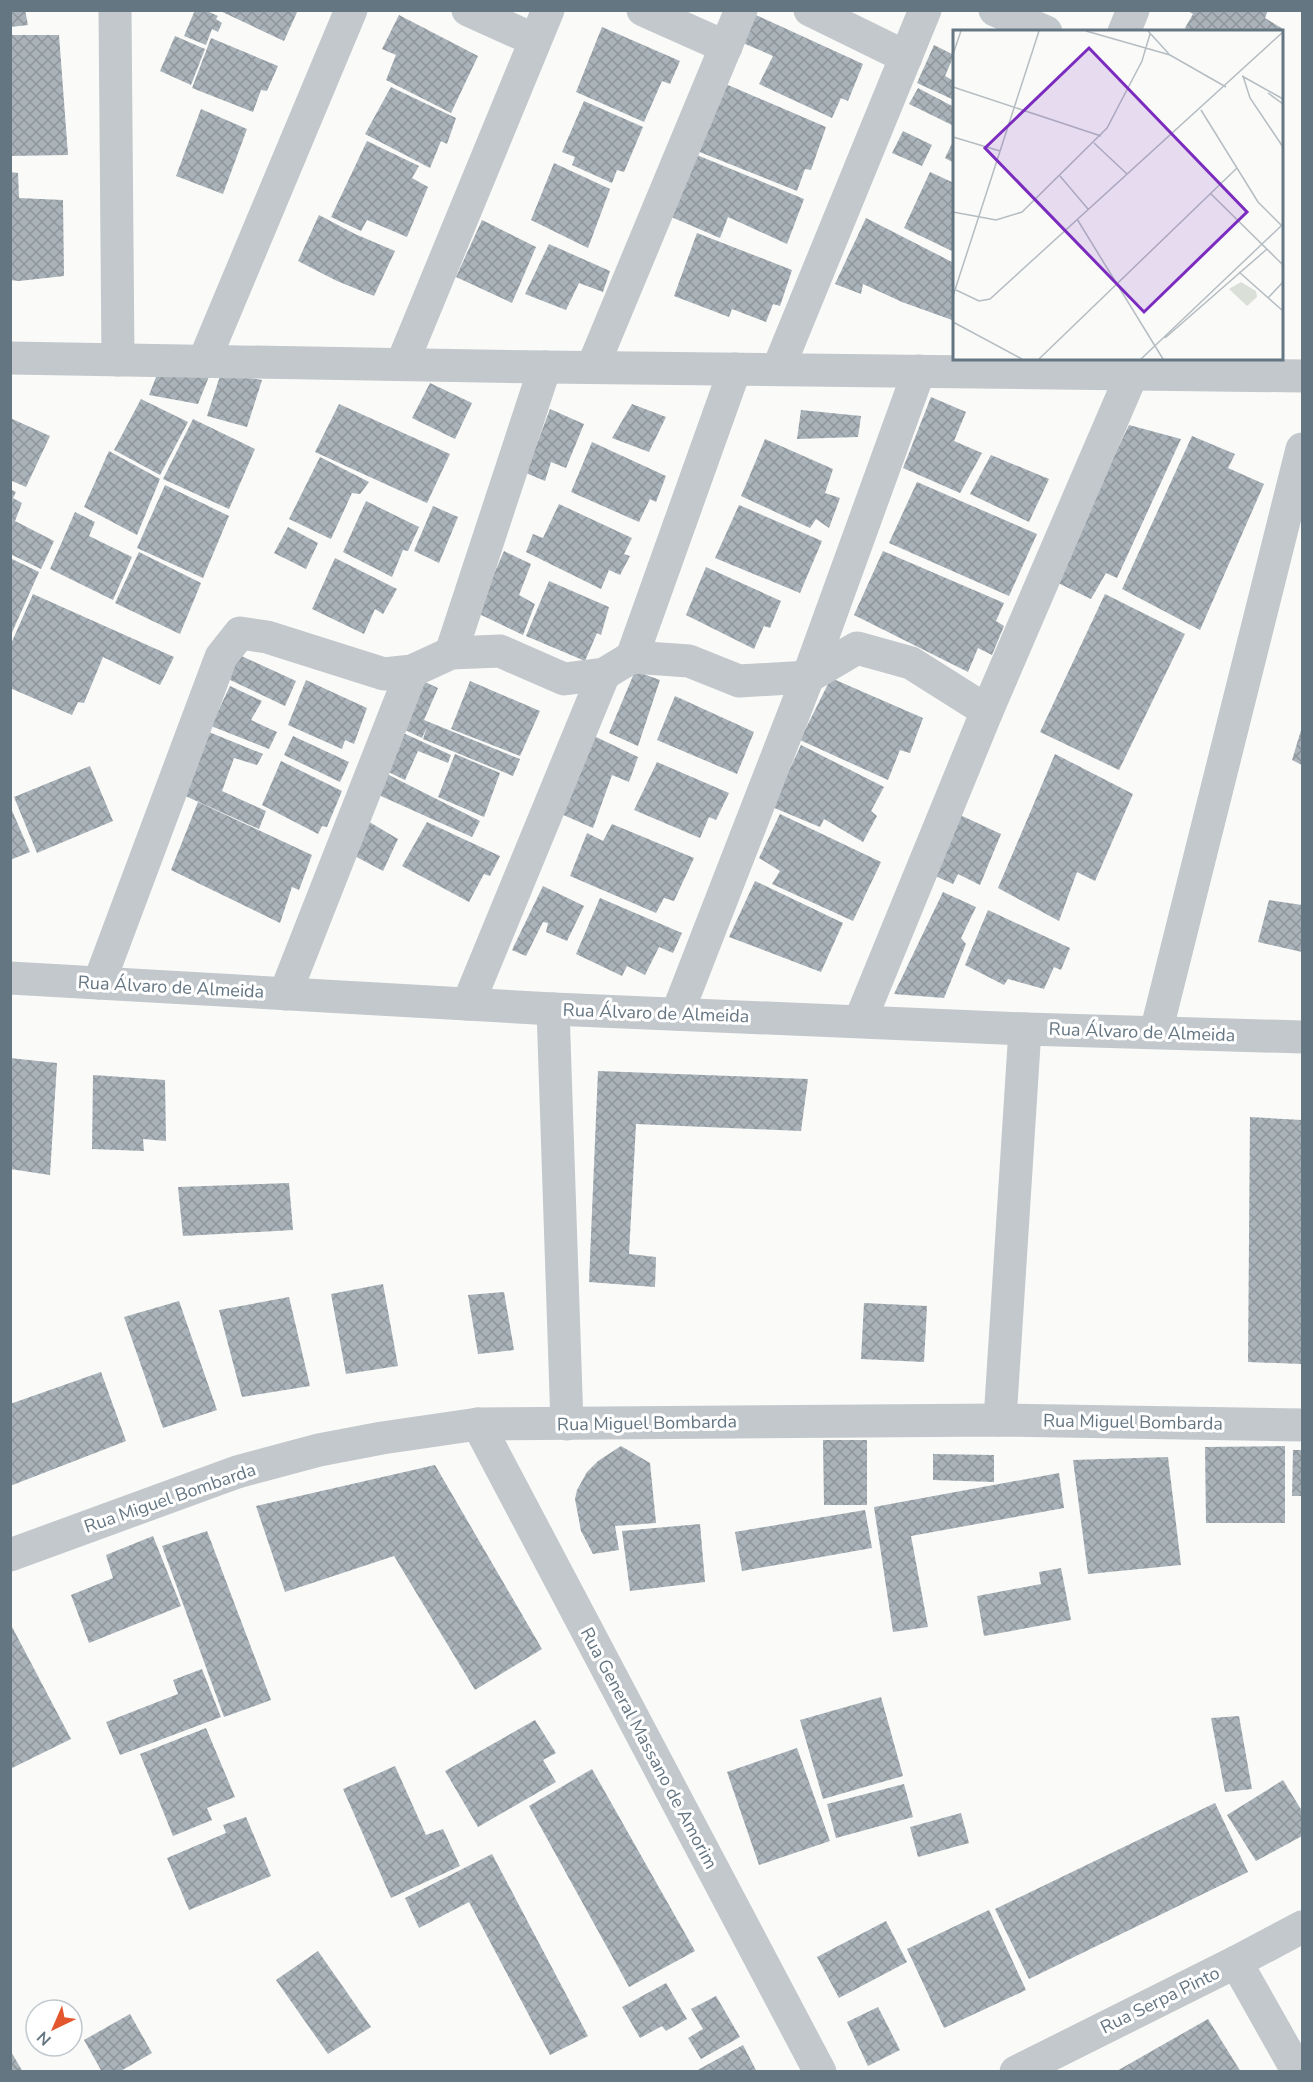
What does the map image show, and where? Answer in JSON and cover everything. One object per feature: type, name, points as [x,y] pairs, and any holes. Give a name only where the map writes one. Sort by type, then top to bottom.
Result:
[{"type":"street","points":[[115,10],[118,360]]},
{"type":"street","points":[[204,361],[351,10]]},
{"type":"street","points":[[468,10],[535,40]]},
{"type":"street","points":[[402,364],[548,10]]},
{"type":"street","points":[[643,10],[726,47]]},
{"type":"street","points":[[593,366],[741,10]]},
{"type":"street","points":[[810,10],[906,57]]},
{"type":"street","points":[[778,369],[925,10]]},
{"type":"street","points":[[995,10],[1041,30]]},
{"type":"street","points":[[1125,30],[1133,10]]},
{"type":"street","points":[[10,358],[919,371],[979,365],[1132,374],[1302,376]]},
{"type":"street","points":[[451,653],[544,367]]},
{"type":"street","points":[[632,657],[735,369]]},
{"type":"street","points":[[677,1014],[808,677],[919,371]]},
{"type":"street","points":[[860,1022],[987,711],[1132,374]]},
{"type":"street","points":[[1156,1032],[1302,449]]},
{"type":"street","points":[[99,983],[221,657],[240,633],[267,637],[384,674],[412,671],[451,653],[500,651],[564,679],[604,674],[632,657],[689,661],[739,681],[808,677],[857,648],[911,663],[987,711]]},
{"type":"street","points":[[285,994],[412,671]]},
{"type":"street","points":[[468,1004],[604,674]]},
{"type":"street","name":"Rua Álvaro de Almeida","points":[[10,978],[553,1009],[1025,1029],[1302,1037]]},
{"type":"street","points":[[553,1009],[567,1424]]},
{"type":"street","points":[[1000,1420],[1025,1029]]},
{"type":"street","name":"Rua Miguel Bombarda","points":[[10,1555],[237,1472],[319,1450],[478,1424],[1000,1420],[1302,1425]]},
{"type":"street","name":"Rua General Massano de Amorim","points":[[478,1424],[820,2072]]},
{"type":"street","name":"Rua Serpa Pinto","points":[[1016,2072],[1302,1927]]},
{"type":"street","points":[[1236,1962],[1298,2072]]},
{"type":"building","points":[[10,10],[25,10],[28,25],[10,27]]},
{"type":"building","points":[[195,10],[205,10],[218,16],[216,19],[222,23],[218,32],[212,29],[206,45],[184,36]]},
{"type":"building","points":[[218,10],[298,10],[284,41]]},
{"type":"building","points":[[1186,10],[1268,10],[1265,18],[1283,29],[1188,30],[1185,28],[1193,14]]},
{"type":"building","points":[[399,15],[478,56],[451,113],[386,80],[396,55],[382,49]]},
{"type":"building","points":[[756,15],[863,64],[848,101],[841,98],[832,118],[759,84],[773,56],[743,43]]},
{"type":"building","points":[[602,27],[680,61],[670,84],[662,81],[644,122],[576,92]]},
{"type":"building","points":[[10,35],[59,35],[68,155],[10,156]]},
{"type":"building","points":[[175,36],[205,49],[191,85],[160,71]]},
{"type":"building","points":[[211,38],[278,66],[267,91],[261,90],[253,112],[192,88]]},
{"type":"building","points":[[934,45],[953,54],[945,76],[953,80],[953,100],[917,83]]},
{"type":"building","points":[[721,82],[826,127],[811,170],[805,169],[797,191],[692,149]]},
{"type":"building","points":[[391,87],[456,118],[447,144],[441,141],[430,168],[365,134]]},
{"type":"building","points":[[918,88],[953,106],[953,126],[909,104]]},
{"type":"building","points":[[584,101],[643,127],[624,172],[617,170],[612,183],[572,165],[575,157],[562,152]]},
{"type":"building","points":[[201,109],[247,129],[223,194],[176,176]]},
{"type":"building","points":[[903,131],[932,145],[922,166],[892,153]]},
{"type":"building","points":[[367,141],[419,166],[412,178],[428,187],[407,237],[367,220],[361,231],[331,217]]},
{"type":"building","points":[[953,141],[953,162],[945,158]]},
{"type":"building","points":[[692,153],[804,199],[787,244],[728,217],[720,238],[669,216]]},
{"type":"building","points":[[554,163],[610,189],[588,248],[531,220]]},
{"type":"building","points":[[10,172],[18,173],[19,198],[63,200],[64,276],[10,280]]},
{"type":"building","points":[[930,172],[953,183],[953,252],[904,228]]},
{"type":"building","points":[[319,215],[395,251],[374,296],[337,281],[298,261]]},
{"type":"building","points":[[866,218],[953,262],[953,318],[952,320],[902,302],[863,284],[861,294],[835,284]]},
{"type":"building","points":[[482,220],[536,247],[512,303],[456,277]]},
{"type":"building","points":[[697,233],[792,270],[780,306],[773,304],[766,322],[732,309],[729,317],[674,296]]},
{"type":"building","points":[[549,244],[610,271],[603,292],[579,283],[566,310],[525,294]]},
{"type":"building","points":[[158,372],[210,374],[198,404],[149,395]]},
{"type":"building","points":[[221,373],[262,380],[247,427],[207,416]]},
{"type":"building","points":[[430,383],[472,403],[455,439],[412,418]]},
{"type":"building","points":[[931,397],[966,412],[954,441],[982,453],[960,493],[903,468]]},
{"type":"building","points":[[141,399],[188,422],[160,475],[114,450]]},
{"type":"building","points":[[339,404],[450,454],[427,503],[315,452]]},
{"type":"building","points":[[632,404],[666,417],[649,452],[612,438]]},
{"type":"building","points":[[550,409],[584,424],[566,468],[551,462],[545,481],[526,473]]},
{"type":"building","points":[[801,410],[861,416],[858,437],[797,439]]},
{"type":"building","points":[[10,418],[50,436],[26,487],[10,480]]},
{"type":"building","points":[[193,419],[255,449],[229,509],[163,479]]},
{"type":"building","points":[[1129,425],[1181,439],[1117,578],[1106,573],[1091,599],[1054,581]]},
{"type":"building","points":[[1192,436],[1235,454],[1228,468],[1264,484],[1200,630],[1122,589]]},
{"type":"building","points":[[765,439],[833,469],[825,493],[840,498],[829,528],[816,519],[810,528],[741,496]]},
{"type":"building","points":[[592,442],[666,476],[656,502],[650,499],[639,522],[571,492]]},
{"type":"building","points":[[109,451],[160,479],[137,535],[84,507]]},
{"type":"building","points":[[991,455],[1049,479],[1029,522],[970,494]]},
{"type":"building","points":[[320,457],[369,482],[360,494],[352,493],[331,539],[289,519]]},
{"type":"building","points":[[917,482],[1037,534],[1009,596],[889,543]]},
{"type":"building","points":[[165,485],[229,516],[203,578],[137,548]]},
{"type":"building","points":[[10,489],[16,492],[13,498],[22,503],[15,521],[54,541],[41,569],[10,554]]},
{"type":"building","points":[[366,501],[419,527],[408,551],[403,550],[392,577],[343,552]]},
{"type":"building","points":[[559,504],[632,538],[624,554],[630,556],[620,575],[609,570],[601,589],[526,552],[533,534],[543,538]]},
{"type":"building","points":[[739,505],[822,541],[800,593],[715,558]]},
{"type":"building","points":[[433,506],[458,517],[439,563],[414,551]]},
{"type":"building","points":[[75,512],[95,522],[89,536],[132,557],[113,600],[50,569]]},
{"type":"building","points":[[288,527],[318,543],[306,569],[274,553]]},
{"type":"building","points":[[504,551],[531,564],[519,595],[535,604],[523,635],[477,613]]},
{"type":"building","points":[[883,551],[1004,603],[996,621],[1004,626],[992,655],[978,648],[968,672],[854,615]]},
{"type":"building","points":[[139,552],[201,583],[180,634],[115,603]]},
{"type":"building","points":[[10,558],[39,572],[10,637]]},
{"type":"building","points":[[335,558],[397,589],[383,614],[375,609],[364,634],[312,609]]},
{"type":"building","points":[[706,567],[781,601],[770,628],[764,626],[754,649],[686,615]]},
{"type":"building","points":[[549,581],[609,607],[601,635],[597,633],[585,661],[526,636]]},
{"type":"building","points":[[33,594],[174,657],[160,685],[103,657],[84,703],[78,702],[72,715],[10,688],[10,646]]},
{"type":"building","points":[[1105,594],[1185,634],[1119,770],[1040,732]]},
{"type":"building","points":[[235,653],[296,681],[285,706],[224,677]]},
{"type":"building","points":[[635,671],[660,680],[638,746],[609,733]]},
{"type":"building","points":[[831,678],[923,718],[910,753],[900,750],[888,780],[800,740]]},
{"type":"building","points":[[306,680],[367,708],[354,744],[345,740],[342,749],[288,725]]},
{"type":"building","points":[[423,681],[438,688],[424,720],[520,759],[513,776],[423,739],[427,727],[422,738],[401,728]]},
{"type":"building","points":[[470,681],[540,711],[520,756],[451,729]]},
{"type":"building","points":[[230,686],[262,701],[251,720],[277,732],[269,749],[211,726]]},
{"type":"building","points":[[675,696],[754,732],[737,774],[657,740]]},
{"type":"building","points":[[1302,727],[1302,765],[1292,760]]},
{"type":"building","points":[[204,730],[263,754],[257,765],[234,758],[222,791],[266,811],[259,829],[181,794]]},
{"type":"building","points":[[399,731],[451,755],[448,763],[418,751],[405,780],[382,769]]},
{"type":"building","points":[[293,736],[349,762],[340,782],[284,755]]},
{"type":"building","points":[[594,736],[638,757],[629,782],[612,775],[593,828],[561,814]]},
{"type":"building","points":[[801,745],[884,787],[871,811],[877,816],[863,842],[824,819],[820,827],[772,807]]},
{"type":"building","points":[[455,754],[500,773],[484,817],[438,797]]},
{"type":"building","points":[[1055,754],[1133,794],[1095,881],[1077,872],[1059,921],[998,888]]},
{"type":"building","points":[[281,761],[342,791],[327,827],[322,826],[318,834],[262,805]]},
{"type":"building","points":[[657,762],[729,793],[716,820],[709,817],[700,838],[634,810]]},
{"type":"building","points":[[90,766],[113,821],[37,853],[14,797]]},
{"type":"building","points":[[381,771],[480,821],[472,837],[372,792]]},
{"type":"building","points":[[198,802],[312,855],[299,890],[292,887],[280,923],[171,870]]},
{"type":"building","points":[[10,806],[30,852],[10,860]]},
{"type":"building","points":[[780,814],[881,862],[853,921],[772,884],[780,871],[759,858]]},
{"type":"building","points":[[958,814],[1001,834],[980,885],[958,874],[953,884],[931,874]]},
{"type":"building","points":[[366,820],[398,839],[383,871],[349,853]]},
{"type":"building","points":[[427,822],[500,856],[490,876],[484,874],[469,902],[402,866]]},
{"type":"building","points":[[612,824],[694,858],[674,901],[664,898],[656,913],[570,876],[587,833],[603,841]]},
{"type":"building","points":[[755,881],[843,923],[821,972],[729,937]]},
{"type":"building","points":[[543,886],[584,906],[567,941],[546,932],[548,923],[543,922],[526,956],[512,950]]},
{"type":"building","points":[[943,892],[976,907],[961,938],[966,944],[944,998],[894,994]]},
{"type":"building","points":[[600,898],[682,933],[673,953],[659,947],[645,975],[627,966],[622,976],[576,954]]},
{"type":"building","points":[[1269,900],[1302,905],[1302,952],[1258,942]]},
{"type":"building","points":[[988,910],[1070,948],[1061,970],[1054,967],[1044,989],[1008,979],[1004,985],[965,965]]},
{"type":"building","points":[[10,1058],[57,1063],[50,1175],[10,1169]]},
{"type":"building","points":[[598,1071],[808,1079],[801,1131],[636,1124],[629,1254],[656,1257],[655,1287],[589,1282]]},
{"type":"building","points":[[93,1075],[165,1080],[166,1141],[143,1139],[144,1151],[92,1149]]},
{"type":"building","points":[[1250,1117],[1302,1120],[1302,1364],[1248,1362]]},
{"type":"building","points":[[289,1183],[293,1230],[183,1236],[178,1187]]},
{"type":"building","points":[[383,1284],[398,1366],[346,1374],[331,1294]]},
{"type":"building","points":[[504,1292],[514,1350],[478,1354],[468,1295]]},
{"type":"building","points":[[289,1297],[310,1386],[242,1397],[219,1310]]},
{"type":"building","points":[[179,1301],[217,1410],[163,1428],[124,1317]]},
{"type":"building","points":[[864,1303],[927,1306],[924,1362],[861,1359]]},
{"type":"building","points":[[101,1372],[126,1441],[10,1486],[10,1404]]},
{"type":"building","points":[[823,1440],[867,1440],[867,1505],[824,1505]]},
{"type":"building","points":[[621,1446],[650,1463],[656,1523],[615,1526],[619,1550],[593,1554],[581,1531],[575,1499],[577,1490],[587,1472],[598,1461]]},
{"type":"building","points":[[1285,1446],[1285,1523],[1206,1523],[1205,1447]]},
{"type":"building","points":[[1293,1450],[1302,1450],[1302,1496],[1292,1496]]},
{"type":"building","points":[[933,1454],[994,1455],[994,1482],[933,1480]]},
{"type":"building","points":[[1168,1457],[1181,1565],[1088,1574],[1073,1460]]},
{"type":"building","points":[[435,1465],[542,1649],[475,1690],[394,1556],[285,1592],[256,1506]]},
{"type":"building","points":[[1059,1473],[1064,1508],[911,1536],[928,1627],[893,1632],[874,1507]]},
{"type":"building","points":[[865,1510],[872,1548],[742,1571],[735,1532]]},
{"type":"building","points":[[700,1524],[705,1582],[630,1591],[622,1531]]},
{"type":"building","points":[[207,1531],[271,1700],[224,1717],[162,1546]]},
{"type":"building","points":[[153,1536],[181,1606],[89,1643],[71,1595],[113,1578],[106,1555]]},
{"type":"building","points":[[1061,1568],[1071,1620],[984,1636],[977,1596],[1041,1584],[1039,1572]]},
{"type":"building","points":[[10,1623],[71,1739],[10,1769]]},
{"type":"building","points":[[202,1669],[221,1717],[120,1755],[106,1722],[178,1694],[173,1680]]},
{"type":"building","points":[[881,1697],[903,1776],[823,1799],[800,1720]]},
{"type":"building","points":[[1239,1716],[1252,1789],[1225,1792],[1211,1718]]},
{"type":"building","points":[[535,1720],[556,1753],[543,1760],[556,1782],[478,1827],[445,1771]]},
{"type":"building","points":[[206,1728],[235,1797],[207,1808],[212,1820],[173,1836],[140,1754]]},
{"type":"building","points":[[797,1748],[830,1841],[759,1865],[727,1772]]},
{"type":"building","points":[[395,1766],[426,1835],[443,1829],[460,1866],[391,1898],[343,1789]]},
{"type":"building","points":[[592,1769],[695,1951],[629,1987],[529,1806]]},
{"type":"building","points":[[1283,1780],[1302,1811],[1302,1836],[1256,1861],[1227,1815]]},
{"type":"building","points":[[904,1784],[913,1817],[836,1838],[827,1804]]},
{"type":"building","points":[[1215,1803],[1248,1872],[1029,1979],[995,1909]]},
{"type":"building","points":[[961,1813],[969,1843],[918,1857],[910,1827]]},
{"type":"building","points":[[246,1817],[271,1876],[189,1910],[167,1858],[226,1833],[223,1825]]},
{"type":"building","points":[[492,1854],[588,2036],[550,2055],[469,1902],[419,1928],[405,1898]]},
{"type":"building","points":[[989,1910],[1026,1990],[944,2028],[907,1949]]},
{"type":"building","points":[[886,1921],[907,1962],[839,1998],[817,1957]]},
{"type":"building","points":[[318,1951],[371,2027],[328,2054],[276,1980]]},
{"type":"building","points":[[666,1983],[687,2019],[666,2031],[662,2026],[640,2038],[622,2007]]},
{"type":"building","points":[[716,1996],[740,2037],[701,2059],[688,2038],[703,2029],[691,2009]]},
{"type":"building","points":[[878,2007],[900,2050],[868,2066],[847,2022]]},
{"type":"building","points":[[130,2014],[152,2053],[119,2072],[102,2072],[84,2040]]},
{"type":"building","points":[[1208,2019],[1241,2072],[1115,2072]]},
{"type":"building","points":[[743,2045],[757,2072],[694,2072]]},
{"type":"building","points":[[10,2050],[23,2072],[10,2072]]}]
